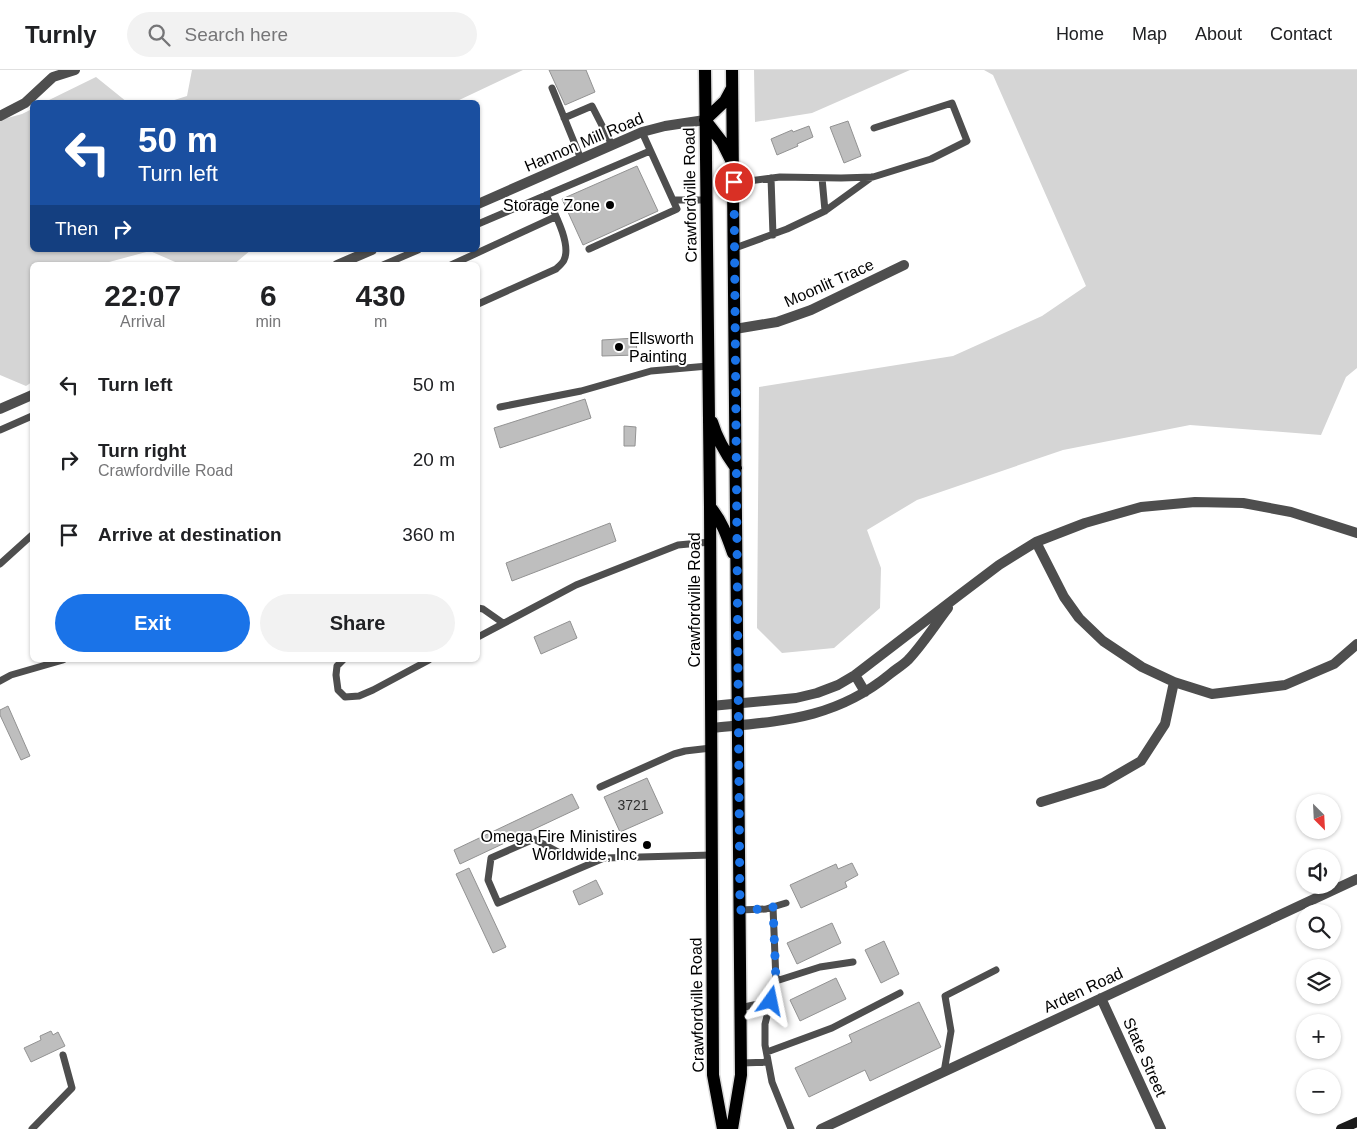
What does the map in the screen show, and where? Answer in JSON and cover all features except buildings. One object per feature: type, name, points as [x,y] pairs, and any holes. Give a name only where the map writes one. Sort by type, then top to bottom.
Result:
[{"type":"main road","name":"Crawfordville Road","points":[[705,70],[710,507],[713,1075],[724,1129]]},
{"type":"main road","points":[[732,70],[736,329],[741,1063],[741,1075],[732,1129]]},
{"type":"main road","points":[[732,87],[725,101],[705,120],[722,142],[734,164]]},
{"type":"main road","points":[[708,410],[716,435],[736,468]]},
{"type":"main road","points":[[710,507],[727,534],[737,568]]},
{"type":"street","points":[[0,116],[25,102],[53,77],[75,70]]},
{"type":"street","name":"Hannon Mill Road","points":[[480,203],[642,132],[665,126],[705,120]]},
{"type":"street","points":[[344,262],[367,252]]},
{"type":"street","name":"Moonlit Trace","points":[[736,329],[777,322],[811,310],[904,265]]},
{"type":"street","points":[[0,409],[30,396]]},
{"type":"street","points":[[711,706],[796,698],[838,685],[855,675],[999,565],[1036,542],[1085,522],[1141,507],[1195,502],[1243,503],[1291,512],[1357,533]]},
{"type":"street","points":[[1036,542],[1064,597],[1080,618],[1103,641],[1142,667],[1174,682],[1212,694],[1285,684],[1334,664],[1357,644]]},
{"type":"street","points":[[711,728],[783,721],[827,710],[846,703],[877,685],[908,660],[958,596]]},
{"type":"street","points":[[855,675],[865,692]]},
{"type":"street","points":[[1040,802],[1103,783],[1141,762],[1165,724],[1174,682]]},
{"type":"street","name":"Arden Road","points":[[821,1129],[1357,879]]},
{"type":"street","name":"State Street","points":[[1101,998],[1161,1129]]},
{"type":"street","points":[[1341,1129],[1357,1122]]},
{"type":"lane","points":[[552,88],[581,159]]},
{"type":"lane","points":[[734,182],[780,177],[873,177],[931,159],[966,141],[952,103],[874,128]]},
{"type":"lane","points":[[564,118],[592,106],[612,145]]},
{"type":"lane","points":[[589,250],[676,209],[642,132]]},
{"type":"lane","points":[[480,223],[650,150]]},
{"type":"lane","points":[[734,248],[788,230],[825,211],[873,177]]},
{"type":"lane","points":[[771,178],[773,235]]},
{"type":"lane","points":[[822,178],[825,211]]},
{"type":"lane","points":[[480,303],[556,269],[564,260],[566,242],[546,195]]},
{"type":"lane","points":[[672,200],[706,200]]},
{"type":"lane","points":[[480,252],[555,217]]},
{"type":"lane","points":[[392,262],[414,252]]},
{"type":"lane","points":[[458,262],[479,252]]},
{"type":"lane","points":[[500,407],[581,391],[651,371],[708,366]]},
{"type":"lane","points":[[0,430],[30,417]]},
{"type":"lane","points":[[0,564],[30,537]]},
{"type":"lane","points":[[480,636],[576,584],[678,545],[710,542]]},
{"type":"lane","points":[[480,608],[503,623]]},
{"type":"lane","points":[[0,681],[11,675],[56,662]]},
{"type":"lane","points":[[341,662],[337,666],[338,690],[345,696],[360,696],[425,662]]},
{"type":"lane","points":[[600,787],[674,754],[711,748]]},
{"type":"lane","points":[[604,858],[498,903],[488,880],[492,858],[534,839],[560,853],[604,858],[712,855]]},
{"type":"lane","points":[[740,910],[766,909],[786,903]]},
{"type":"lane","points":[[773,907],[776,982],[765,1024],[765,1045],[772,1082],[791,1129]]},
{"type":"lane","points":[[776,982],[820,967],[853,962]]},
{"type":"lane","points":[[944,1072],[951,1032],[945,996],[996,970]]},
{"type":"lane","points":[[767,1052],[832,1028],[900,993]]},
{"type":"lane","points":[[740,1008],[771,1001]]},
{"type":"lane","points":[[32,1129],[72,1088],[63,1055]]},
{"type":"lane","points":[[741,1063],[768,1062]]},
{"type":"shaded area","points":[[192,70],[523,70],[459,100],[174,100],[187,96]]},
{"type":"shaded area","points":[[754,70],[910,70],[812,113],[755,122]]},
{"type":"shaded area","points":[[984,70],[1357,70],[1357,368],[1346,377],[1321,435],[1190,425],[1063,450],[917,500],[867,530],[881,568],[880,608],[834,648],[782,653],[757,628],[759,387],[953,356],[1042,316],[1086,286],[993,75]]},
{"type":"shaded area","points":[[96,77],[125,100],[49,100]]},
{"type":"shaded area","points":[[30,110],[30,252],[146,252],[109,262],[30,262],[30,383],[26,386],[0,375],[0,120]]},
{"type":"shaded area","points":[[152,252],[249,252],[237,262],[175,262]]},
{"type":"place","name":"Storage Zone","points":[[610,205]]},
{"type":"place","name":"Ellsworth Painting","points":[[619,347]]},
{"type":"place","name":"Omega Fire Ministires Worldwide, Inc","points":[[647,845]]},
{"type":"route","points":[[734,182],[740,910],[773,907],[776,982],[771,1001]]}]
